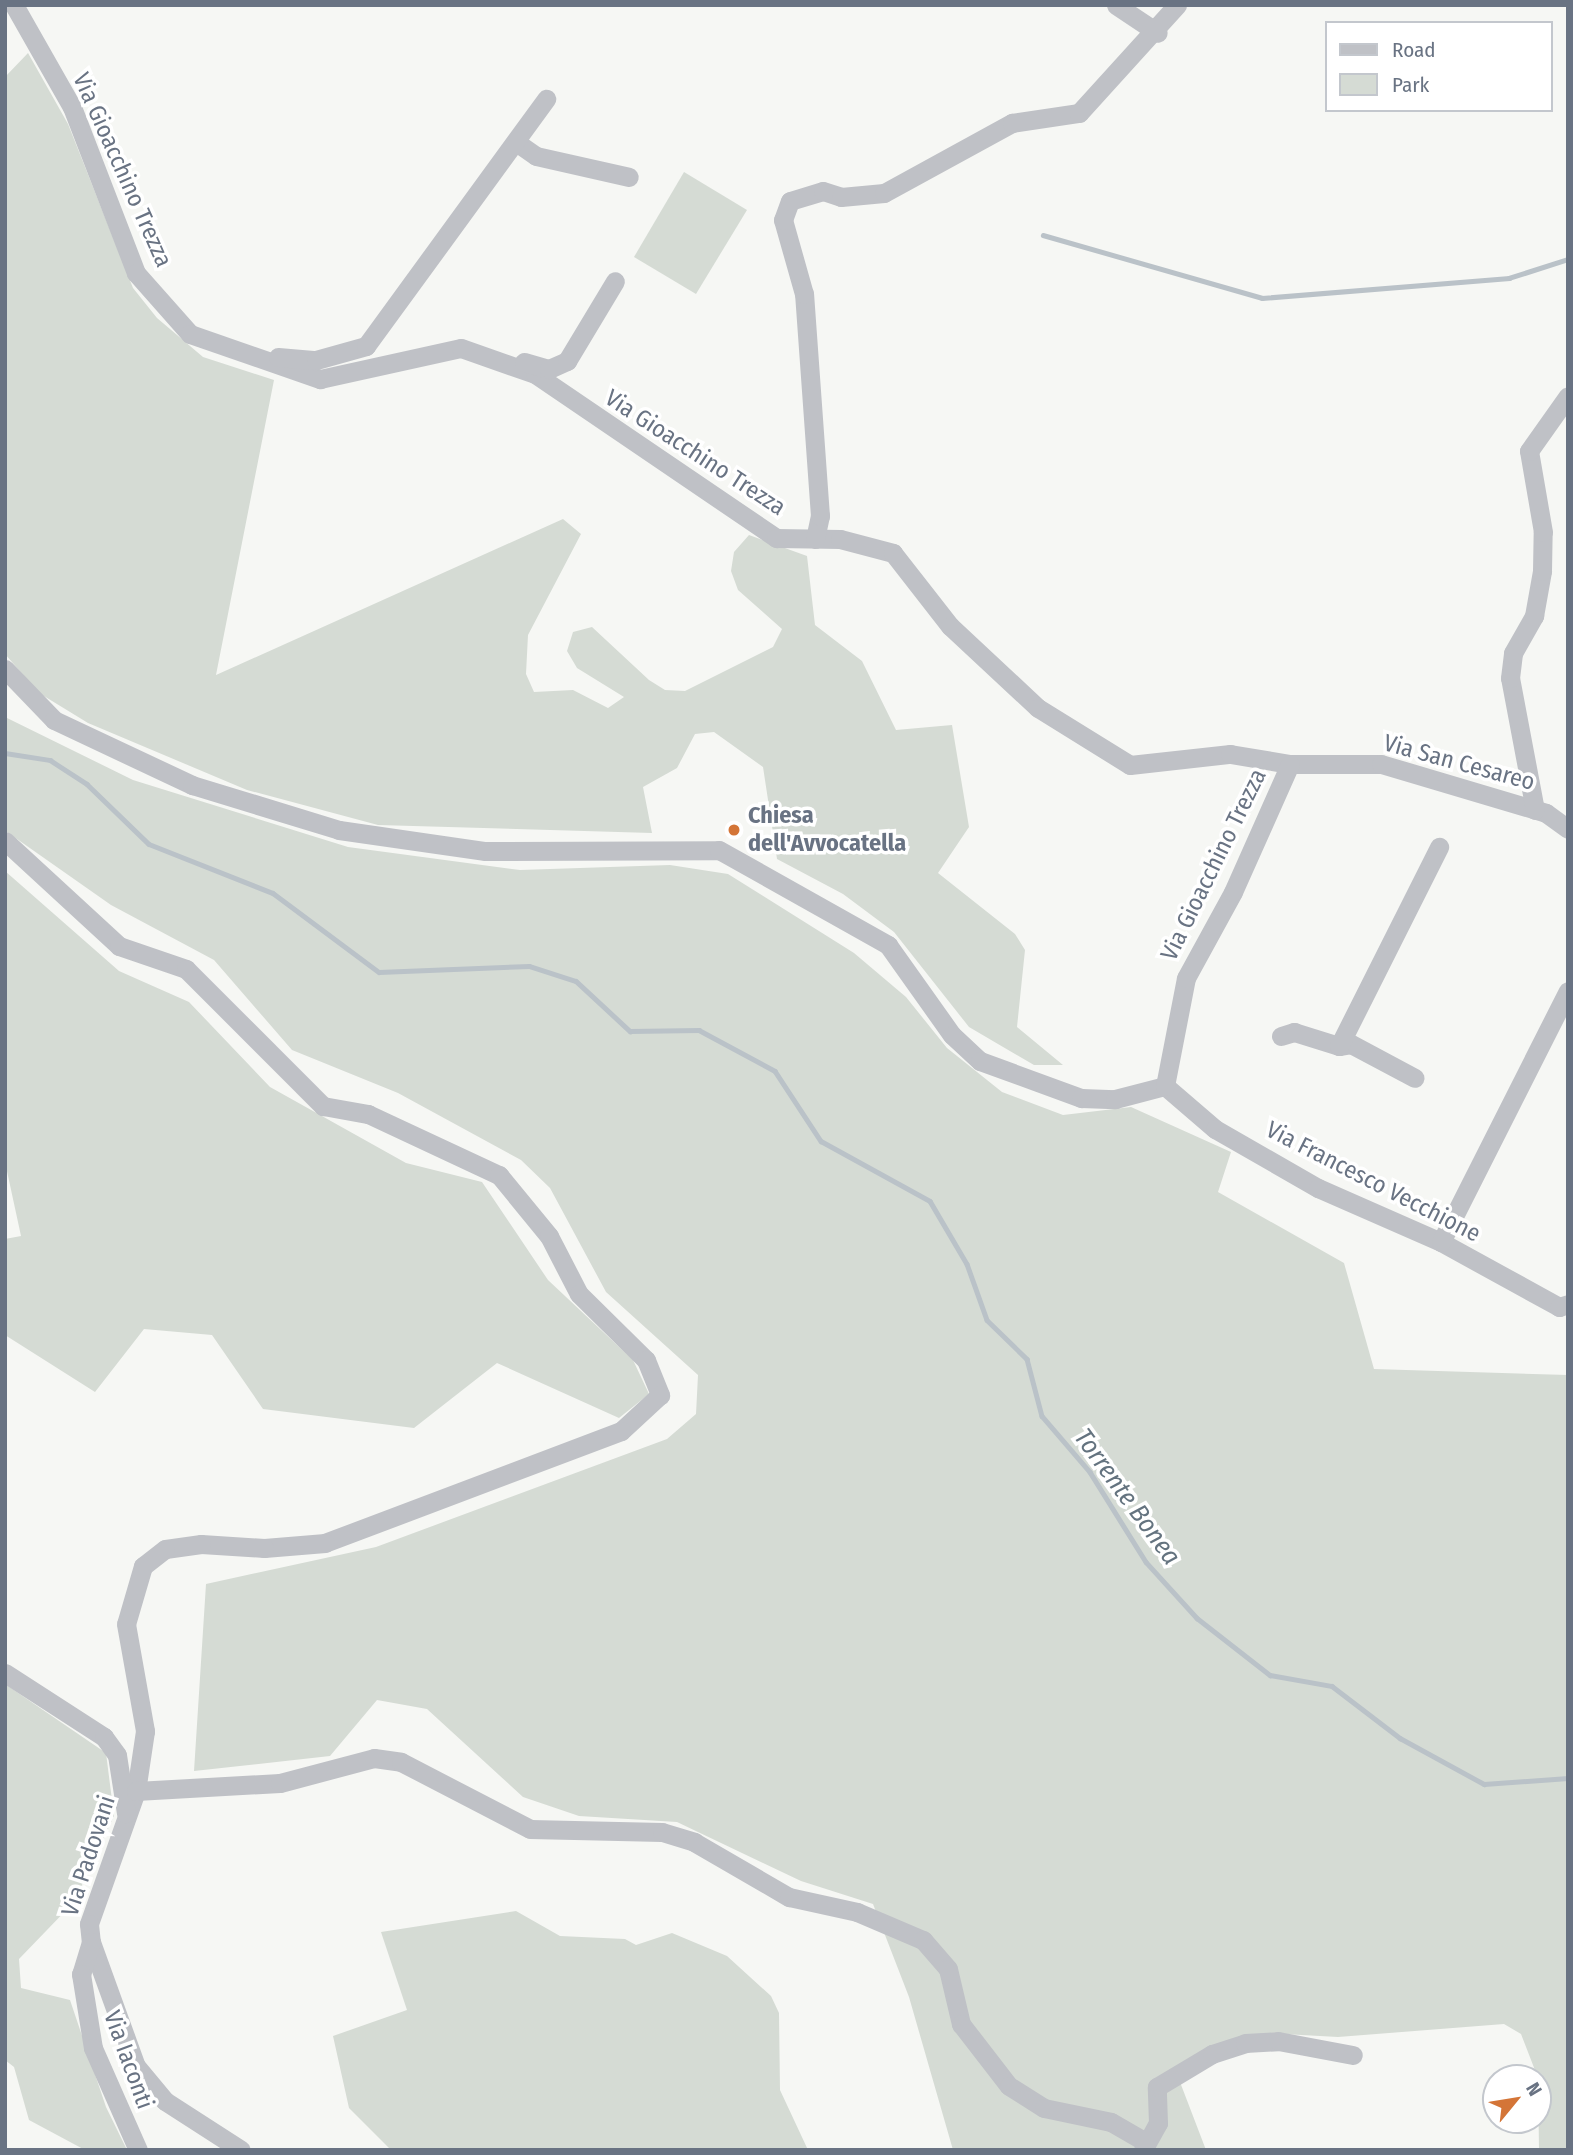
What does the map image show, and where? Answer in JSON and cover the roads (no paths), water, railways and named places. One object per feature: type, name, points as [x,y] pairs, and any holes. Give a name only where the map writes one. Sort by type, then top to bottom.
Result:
[{"type":"street","name":"Via Gioacchino Trezza","points":[[14,5],[72,107],[136,273],[190,334],[320,379],[461,348],[535,374],[776,538],[815,539],[893,553],[950,626],[1038,708],[1130,765],[1230,754],[1290,764],[1233,892],[1186,978],[1165,1086]]},
{"type":"street","points":[[1116,5],[1158,33]]},
{"type":"street","points":[[815,539],[820,516],[804,294],[783,220],[790,201],[823,191],[841,197],[884,193],[1012,123],[1079,113],[1158,33],[1177,5]]},
{"type":"street","name":"Via Gioacchino Trezza","points":[[242,354],[316,360],[366,346],[547,99]]},
{"type":"street","points":[[516,142],[536,156],[629,177]]},
{"type":"street","name":"Via Gioacchino Trezza","points":[[490,359],[494,352],[549,369],[567,360],[615,281]]},
{"type":"street","points":[[1535,810],[1510,678],[1513,653],[1534,616],[1542,571],[1543,532],[1529,452],[1568,396]]},
{"type":"street","points":[[5,669],[54,720],[192,785],[313,823],[485,851],[719,850],[888,945],[952,1035],[980,1061],[1081,1098],[1115,1099],[1165,1086]]},
{"type":"street","name":"Via San Cesareo","points":[[1290,764],[1381,764],[1535,810],[1568,829]]},
{"type":"street","name":"Via Padovani","points":[[5,841],[119,946],[186,969],[323,1106],[368,1114],[499,1175],[549,1237],[579,1294],[646,1360],[660,1395],[621,1431],[325,1543],[179,1546],[143,1566],[130,1594],[126,1624],[145,1731],[136,1791],[89,1924],[91,1942],[136,2066],[165,2101],[241,2150]]},
{"type":"street","points":[[1339,1046],[1439,848]]},
{"type":"street","points":[[1441,1242],[1568,991]]},
{"type":"street","points":[[1281,1036],[1294,1032],[1339,1046],[1351,1044],[1415,1078]]},
{"type":"street","name":"Via Francesco Vecchione","points":[[1165,1086],[1215,1129],[1318,1188],[1441,1242],[1559,1307],[1568,1304]]},
{"type":"street","points":[[5,1673],[104,1737],[117,1755],[126,1818]]},
{"type":"street","points":[[136,1791],[280,1783],[374,1758],[401,1762],[530,1829],[662,1832],[694,1842],[789,1897],[869,1916],[923,1941],[948,1969],[961,2025],[1009,2086],[1044,2108],[1111,2122],[1144,2146],[1158,2123],[1157,2087],[1227,2047],[1278,2041],[1353,2055]]},
{"type":"street","name":"Via Iaconti","points":[[91,1942],[81,1974],[90,2036],[138,2150]]},
{"type":"waterway","points":[[1043,235],[1262,298],[1509,278],[1568,259]]},
{"type":"waterway","name":"Torrente Bonea","points":[[5,753],[50,760],[87,784],[149,844],[273,893],[379,972],[529,966],[576,981],[630,1031],[699,1030],[775,1071],[821,1141],[930,1201],[967,1264],[987,1320],[1027,1359],[1042,1416],[1090,1472],[1146,1562],[1197,1618],[1270,1675],[1332,1686],[1400,1738],[1484,1784],[1568,1778]]},
{"type":"place","name":"Chiesa dell'Avvocatella","points":[[734,830]]}]
